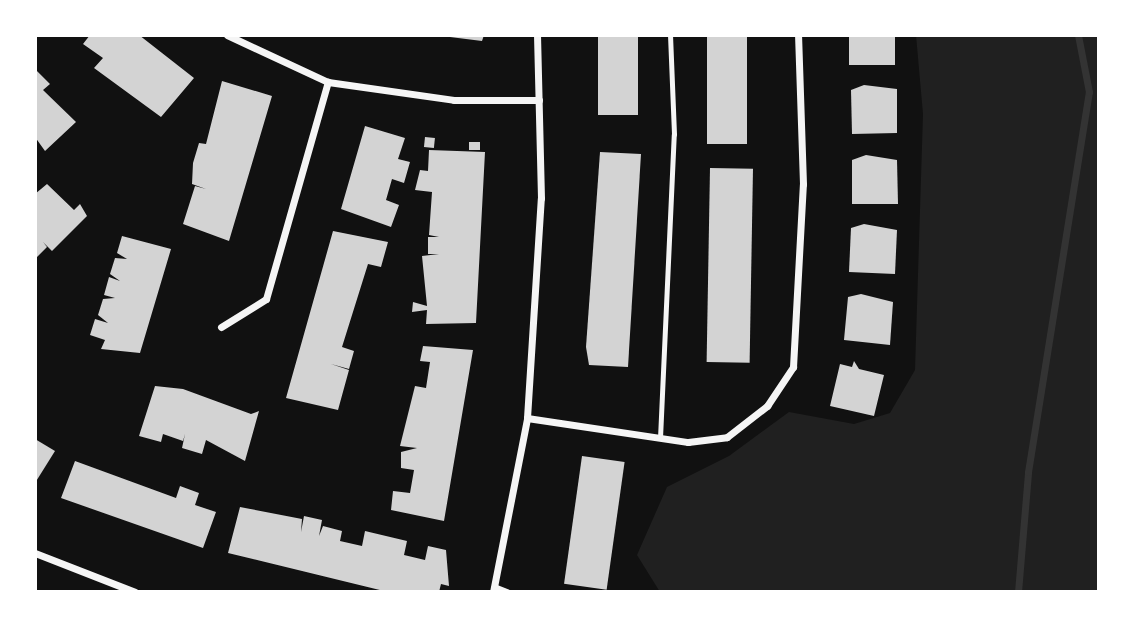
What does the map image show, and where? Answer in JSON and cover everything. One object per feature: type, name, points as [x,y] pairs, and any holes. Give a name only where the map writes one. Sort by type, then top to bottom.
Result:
[{"type":"street","points":[[227,35],[328,82],[454,100],[539,100]]},
{"type":"street","points":[[493,589],[527,418],[541,198],[537,35]]},
{"type":"street","points":[[527,418],[660,438],[727,437],[767,407],[793,367],[803,184],[798,35]]},
{"type":"street","points":[[220,327],[266,299],[328,82]]},
{"type":"street","points":[[35,554],[135,592]]},
{"type":"lane","points":[[660,438],[674,134],[670,35]]},
{"type":"lane","points":[[493,589],[509,592]]},
{"type":"shaded area","points":[[916,35],[1099,35],[1099,592],[660,592],[637,555],[667,487],[729,456],[789,412],[854,424],[890,413],[915,370],[923,114]]},
{"type":"building","points":[[90,35],[139,35],[194,78],[161,117],[94,68],[103,58],[83,44]]},
{"type":"building","points":[[434,35],[484,35],[482,41]]},
{"type":"building","points":[[598,35],[638,35],[638,115],[598,115]]},
{"type":"building","points":[[707,35],[747,35],[747,144],[707,144]]},
{"type":"building","points":[[849,35],[895,35],[895,65],[849,65]]},
{"type":"building","points":[[35,69],[50,84],[43,90],[76,122],[45,151],[35,137]]},
{"type":"building","points":[[222,81],[272,96],[229,241],[183,224],[195,186],[206,189],[192,184],[193,163],[199,143],[206,144]]},
{"type":"building","points":[[864,85],[897,89],[897,133],[852,134],[851,90]]},
{"type":"building","points":[[365,126],[405,138],[398,159],[410,162],[404,183],[392,179],[386,200],[399,205],[391,227],[341,209]]},
{"type":"building","points":[[425,137],[435,138],[434,148],[424,147]]},
{"type":"building","points":[[469,142],[480,142],[480,150],[469,150]]},
{"type":"building","points":[[429,150],[485,152],[476,323],[426,324],[427,310],[412,312],[413,302],[427,306],[422,256],[439,254],[428,254],[428,237],[439,237],[429,235],[432,192],[415,190],[420,170],[428,171]]},
{"type":"building","points":[[600,152],[641,154],[628,367],[589,365],[586,347]]},
{"type":"building","points":[[866,155],[897,160],[898,204],[852,204],[852,160]]},
{"type":"building","points":[[710,168],[753,169],[750,363],[707,362]]},
{"type":"building","points":[[47,184],[74,210],[80,204],[87,216],[52,251],[43,242],[47,247],[35,259],[35,194]]},
{"type":"building","points":[[864,224],[897,230],[895,274],[849,272],[851,228]]},
{"type":"building","points":[[333,231],[388,242],[381,267],[368,264],[342,347],[354,351],[349,369],[331,364],[349,370],[338,410],[286,398]]},
{"type":"building","points":[[122,236],[171,249],[140,353],[101,349],[105,340],[90,335],[95,319],[108,323],[98,315],[103,299],[115,298],[104,295],[109,277],[120,281],[110,274],[115,258],[127,259],[117,253]]},
{"type":"building","points":[[861,294],[893,302],[890,345],[844,340],[848,297]]},
{"type":"building","points":[[423,346],[473,350],[444,521],[391,510],[393,491],[410,493],[414,470],[401,468],[401,452],[417,448],[400,446],[415,386],[426,388],[430,362],[420,361]]},
{"type":"building","points":[[854,361],[859,369],[884,375],[874,416],[830,406],[840,364],[852,367]]},
{"type":"building","points":[[155,386],[183,389],[251,414],[259,411],[245,461],[206,440],[202,454],[182,448],[185,434],[183,441],[163,434],[161,442],[139,436]]},
{"type":"building","points":[[35,439],[55,451],[35,483]]},
{"type":"building","points":[[582,456],[625,462],[607,590],[564,584]]},
{"type":"building","points":[[75,461],[176,498],[180,486],[199,493],[195,505],[216,512],[203,548],[61,498]]},
{"type":"building","points":[[240,507],[302,519],[301,532],[304,516],[322,520],[319,536],[323,526],[342,531],[340,541],[362,546],[365,531],[407,541],[404,555],[425,560],[428,546],[446,550],[449,586],[441,584],[439,592],[388,592],[228,553]]},
{"type":"waterway","points":[[1018,592],[1028,472],[1089,92],[1078,35]]}]
